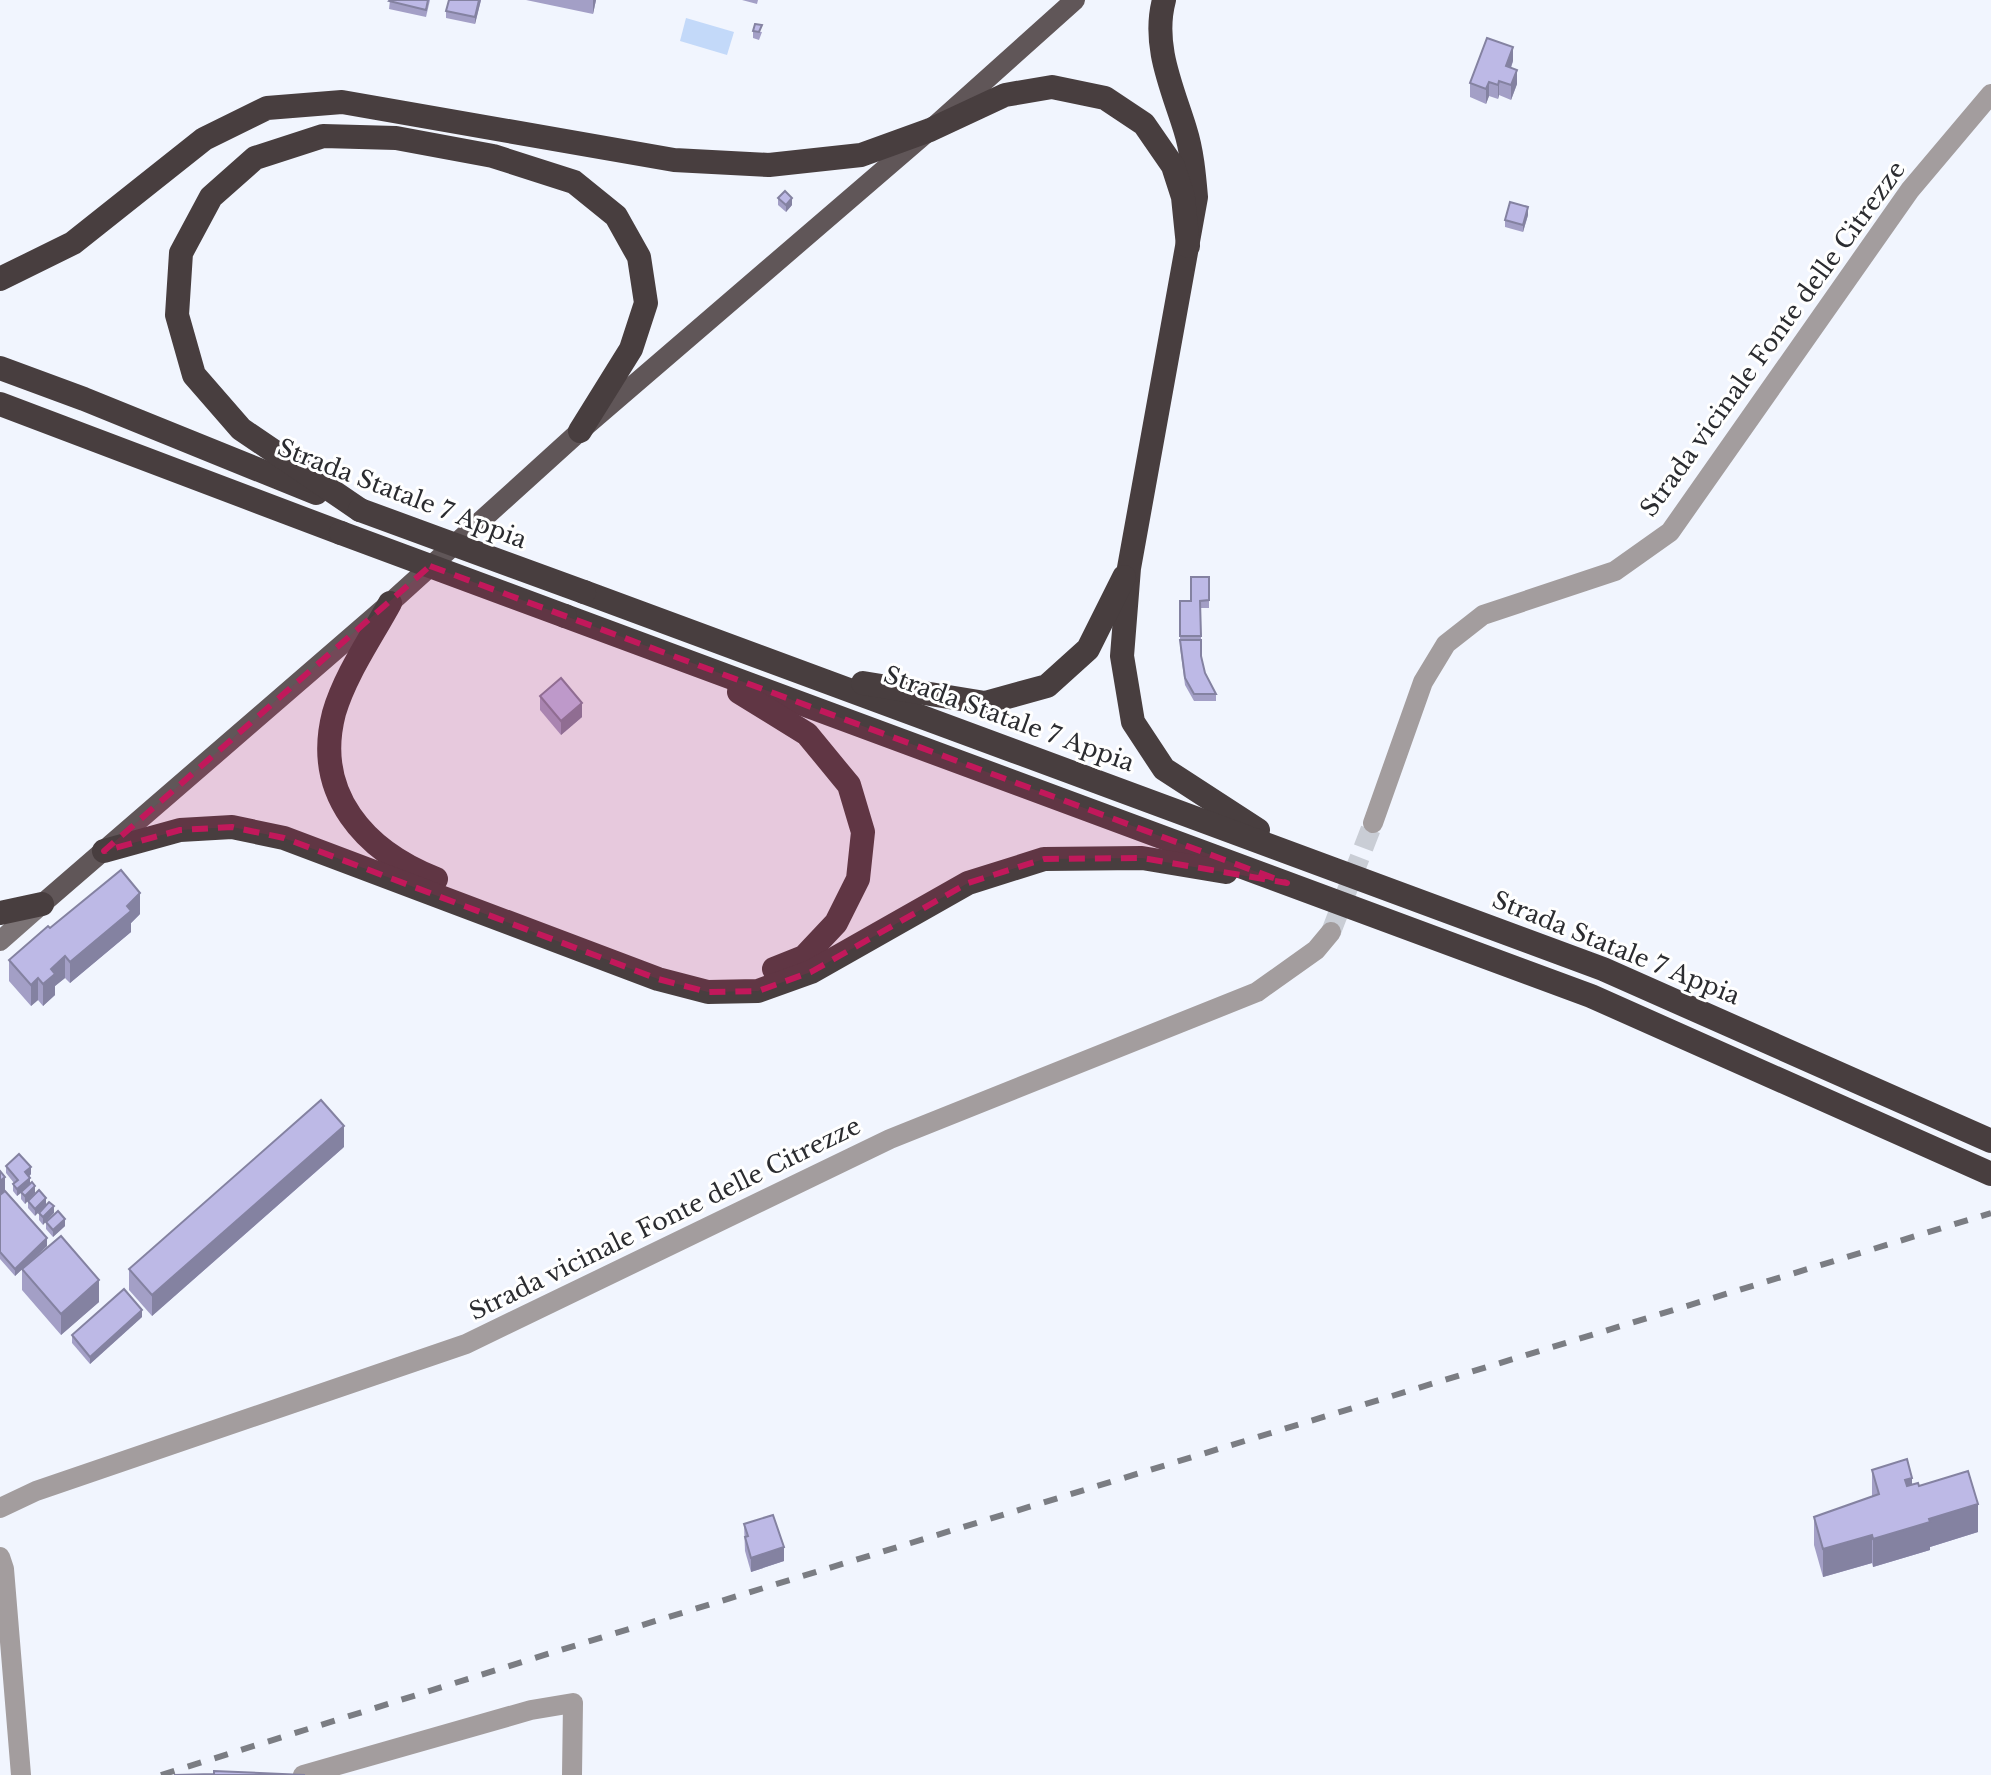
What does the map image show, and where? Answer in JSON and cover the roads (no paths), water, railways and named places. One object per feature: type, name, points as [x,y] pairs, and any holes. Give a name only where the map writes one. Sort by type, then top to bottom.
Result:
[{"type":"highway","points":[[1164,0],[1160,15],[1164,67],[1186,131],[1194,164],[1196,197],[1129,568],[1122,656],[1133,722],[1164,769],[1297,855]]},
{"type":"highway","points":[[0,279],[73,243],[204,139],[267,108],[342,102],[674,160],[769,165],[861,155],[930,130],[1005,95],[1052,87],[1105,98],[1144,124],[1173,166],[1183,197],[1188,246]]},
{"type":"highway","points":[[360,510],[241,429],[194,375],[177,315],[181,253],[211,197],[255,158],[323,136],[396,138],[493,156],[574,182],[616,216],[639,257],[646,303],[631,349],[580,431]]},
{"type":"highway","name":"Strada Statale 7 Appia","points":[[0,368],[360,510],[1603,969],[1826,1065],[1991,1141]]},
{"type":"highway","points":[[0,405],[1591,996],[1991,1174]]},
{"type":"highway","points":[[803,672],[985,703],[1047,686],[1088,649],[1129,568]]},
{"type":"highway","points":[[390,603],[335,711],[327,749],[335,787],[351,821],[383,852],[425,874],[523,913],[661,965],[710,978],[755,976],[804,957],[836,923],[858,879],[863,832],[849,785],[807,734],[693,663]]},
{"type":"highway","points":[[104,851],[180,830],[232,827],[284,838],[658,979],[708,992],[758,991],[811,972],[968,883],[1044,859],[1142,858],[1287,883]]},
{"type":"highway","points":[[0,913],[42,904]]},
{"type":"main road","points":[[0,941],[390,603],[580,431],[930,130],[1075,0]]},
{"type":"street","name":"Strada vicinale Fonte delle Citrezze","points":[[1373,823],[1423,682],[1446,644],[1483,615],[1615,571],[1670,532],[1910,190],[1991,94]]},
{"type":"street","name":"Strada vicinale Fonte delle Citrezze","points":[[0,1508],[36,1491],[466,1344],[890,1139],[1257,992],[1316,950],[1331,932]]},
{"type":"street","points":[[0,1557],[4,1569],[21,1775]]},
{"type":"street","points":[[303,1775],[531,1710],[573,1703],[572,1775]]},
{"type":"water","points":[[686,18],[734,32],[727,55],[680,41]]},
{"type":"tunnel","points":[[1331,932],[1373,823]]},
{"type":"railway","points":[[161,1775],[1991,1213]]}]
